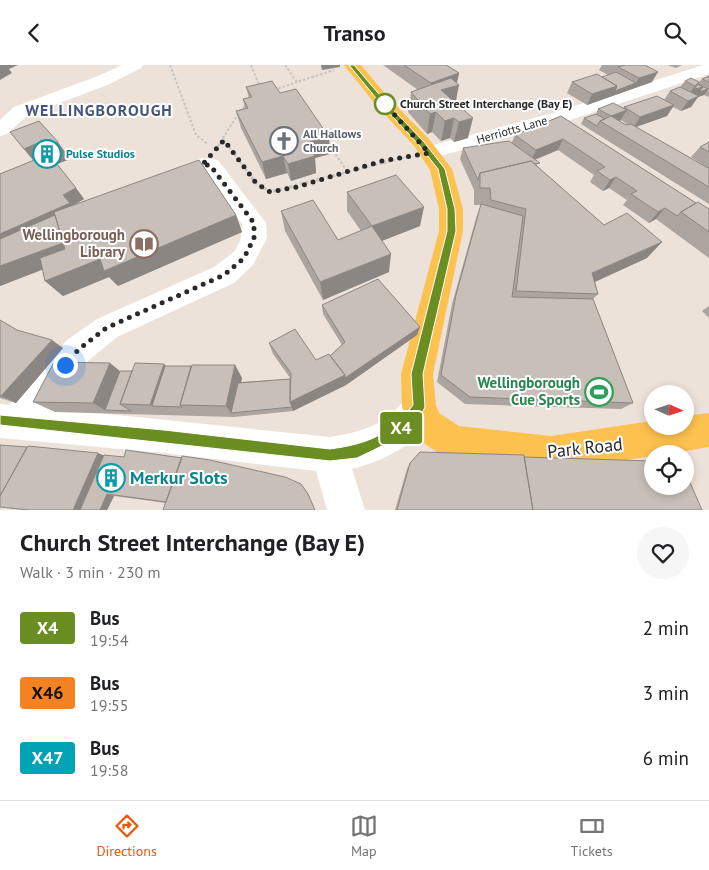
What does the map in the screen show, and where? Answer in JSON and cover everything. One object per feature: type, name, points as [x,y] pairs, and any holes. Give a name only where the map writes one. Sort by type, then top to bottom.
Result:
[{"type":"main road","points":[[352,65],[429,153],[441,169],[448,189],[451,209],[451,231],[417,374],[419,407]]},
{"type":"main road","name":"Park Road","points":[[419,407],[427,425],[453,443],[551,454],[709,430]]},
{"type":"street","points":[[0,130],[21,111],[104,80],[135,65]]},
{"type":"street","points":[[645,69],[670,80]]},
{"type":"street","name":"Herriotts Lane","points":[[429,153],[560,117],[709,69]]},
{"type":"street","points":[[560,117],[582,132]]},
{"type":"street","points":[[8,422],[78,350],[106,328],[224,275],[244,258],[254,238],[254,223],[209,160],[147,187]]},
{"type":"street","points":[[8,422],[164,436],[330,455],[357,451],[384,439],[404,426],[419,407]]},
{"type":"street","points":[[330,455],[346,510]]},
{"type":"path","points":[[170,65],[196,135],[209,160],[224,140],[240,109],[248,103]]},
{"type":"path","points":[[251,65],[263,95]]},
{"type":"path","points":[[285,65],[297,81]]},
{"type":"path","points":[[270,92],[297,81],[352,65]]},
{"type":"path","points":[[276,89],[282,96]]},
{"type":"path","points":[[224,140],[256,183],[270,192],[297,187],[382,161],[429,153]]},
{"type":"path","points":[[326,141],[347,171]]},
{"type":"building","points":[[404,65],[446,65],[459,73],[431,83]]},
{"type":"building","points":[[645,65],[658,72],[639,78],[618,67]]},
{"type":"building","points":[[616,72],[636,83],[615,91],[617,86],[602,77]]},
{"type":"building","points":[[597,74],[617,86],[592,94],[572,82]]},
{"type":"building","points":[[709,76],[709,82],[702,79]]},
{"type":"building","points":[[451,78],[459,85],[441,90],[473,118],[459,122],[454,118],[445,121],[436,112],[430,114],[411,92]]},
{"type":"building","points":[[691,78],[699,82],[695,86],[685,81]]},
{"type":"building","name":"All Hallows Church","points":[[272,81],[280,93],[296,89],[329,137],[306,143],[315,156],[288,164],[283,156],[262,162],[236,111],[248,108],[243,99],[252,97],[246,87]]},
{"type":"building","points":[[698,84],[703,87],[694,89]]},
{"type":"building","points":[[698,84],[708,89],[699,92],[703,87]]},
{"type":"building","points":[[680,87],[699,96],[688,101],[670,91]]},
{"type":"building","points":[[657,96],[674,105],[640,117],[624,107]]},
{"type":"building","points":[[613,103],[627,110],[611,116],[598,109]]},
{"type":"building","points":[[596,114],[605,119],[600,121],[597,126],[584,118]]},
{"type":"building","points":[[561,116],[696,203],[677,216],[665,208],[658,212],[631,194],[637,191],[616,177],[610,180],[597,171],[605,167],[563,139],[536,150],[515,135]]},
{"type":"building","points":[[611,116],[626,125],[631,124],[709,167],[709,187],[600,121]]},
{"type":"building","points":[[39,121],[58,142],[44,147],[40,142],[24,149],[10,132]]},
{"type":"building","points":[[509,141],[540,163],[535,164],[531,161],[480,173],[478,180],[463,148]]},
{"type":"building","points":[[709,142],[709,152],[700,147]]},
{"type":"building","points":[[49,154],[76,188],[63,195],[70,203],[0,234],[0,174]]},
{"type":"building","name":"Wellingborough Library","points":[[199,160],[236,215],[104,271],[100,259],[45,281],[40,258],[65,249],[54,212]]},
{"type":"building","points":[[531,161],[604,225],[627,213],[662,242],[592,273],[598,294],[516,291],[526,209],[491,200],[490,188],[480,188],[480,173]]},
{"type":"building","points":[[396,175],[424,207],[372,226],[347,192]]},
{"type":"building","points":[[313,200],[338,240],[372,226],[391,254],[320,282],[281,211]]},
{"type":"building","points":[[698,202],[709,209],[709,232],[681,212]]},
{"type":"building","points":[[481,204],[523,216],[512,297],[593,299],[633,403],[470,397],[441,375],[456,295]]},
{"type":"building","points":[[55,215],[63,243],[0,266],[0,239]]},
{"type":"building","points":[[378,279],[420,327],[345,378],[345,375],[330,356],[345,342],[322,305]]},
{"type":"building","points":[[0,320],[17,330],[52,340],[1,396],[0,396]]},
{"type":"building","points":[[295,329],[316,360],[329,354],[345,375],[290,402],[291,373],[269,343]]},
{"type":"building","points":[[54,362],[110,363],[93,403],[33,402]]},
{"type":"building","points":[[135,363],[164,364],[150,405],[120,404]]},
{"type":"building","points":[[192,365],[235,365],[226,406],[180,405]]},
{"type":"building","points":[[165,366],[191,366],[180,405],[182,407],[152,406]]},
{"type":"building","points":[[120,371],[132,371],[120,404],[131,411],[105,410]]},
{"type":"building","points":[[290,379],[290,402],[292,407],[231,413],[238,383]]},
{"type":"building","points":[[0,445],[27,447],[0,496]]},
{"type":"building","points":[[28,446],[98,453],[73,510],[29,510],[0,507],[0,496]]},
{"type":"building","points":[[126,450],[182,458],[166,502],[107,494],[100,510],[80,510],[104,455],[124,457]]},
{"type":"building","points":[[420,452],[524,455],[533,510],[397,510],[410,463]]},
{"type":"building","points":[[182,456],[210,460],[285,477],[301,484],[315,510],[163,510]]},
{"type":"building","points":[[524,457],[644,461],[644,495],[694,495],[694,492],[702,510],[533,510]]},
{"type":"bus line","name":"X4","points":[[0,421],[164,436],[330,455],[357,451],[384,439],[404,426],[419,407],[417,374],[451,231],[451,209],[448,189],[441,169],[422,143],[382,101],[352,65]]},
{"type":"place","name":"Church Street Interchange (Bay E)","points":[[385,104]]},
{"type":"place","name":"All Hallows Church","points":[[284,141]]},
{"type":"place","name":"Pulse Studios","points":[[47,154]]},
{"type":"place","name":"Wellingborough Library","points":[[144,244]]},
{"type":"place","name":"Wellingborough Cue Sports","points":[[599,392]]},
{"type":"place","name":"Merkur Slots","points":[[111,478]]},
{"type":"district","name":"WELLINGBOROUGH","points":[[99,110]]},
{"type":"route","points":[[65,365],[78,350],[106,328],[224,275],[244,258],[254,238],[254,223],[210,165],[202,165],[224,140],[256,183],[270,192],[297,187],[382,161],[429,153],[382,101],[385,104]]}]
